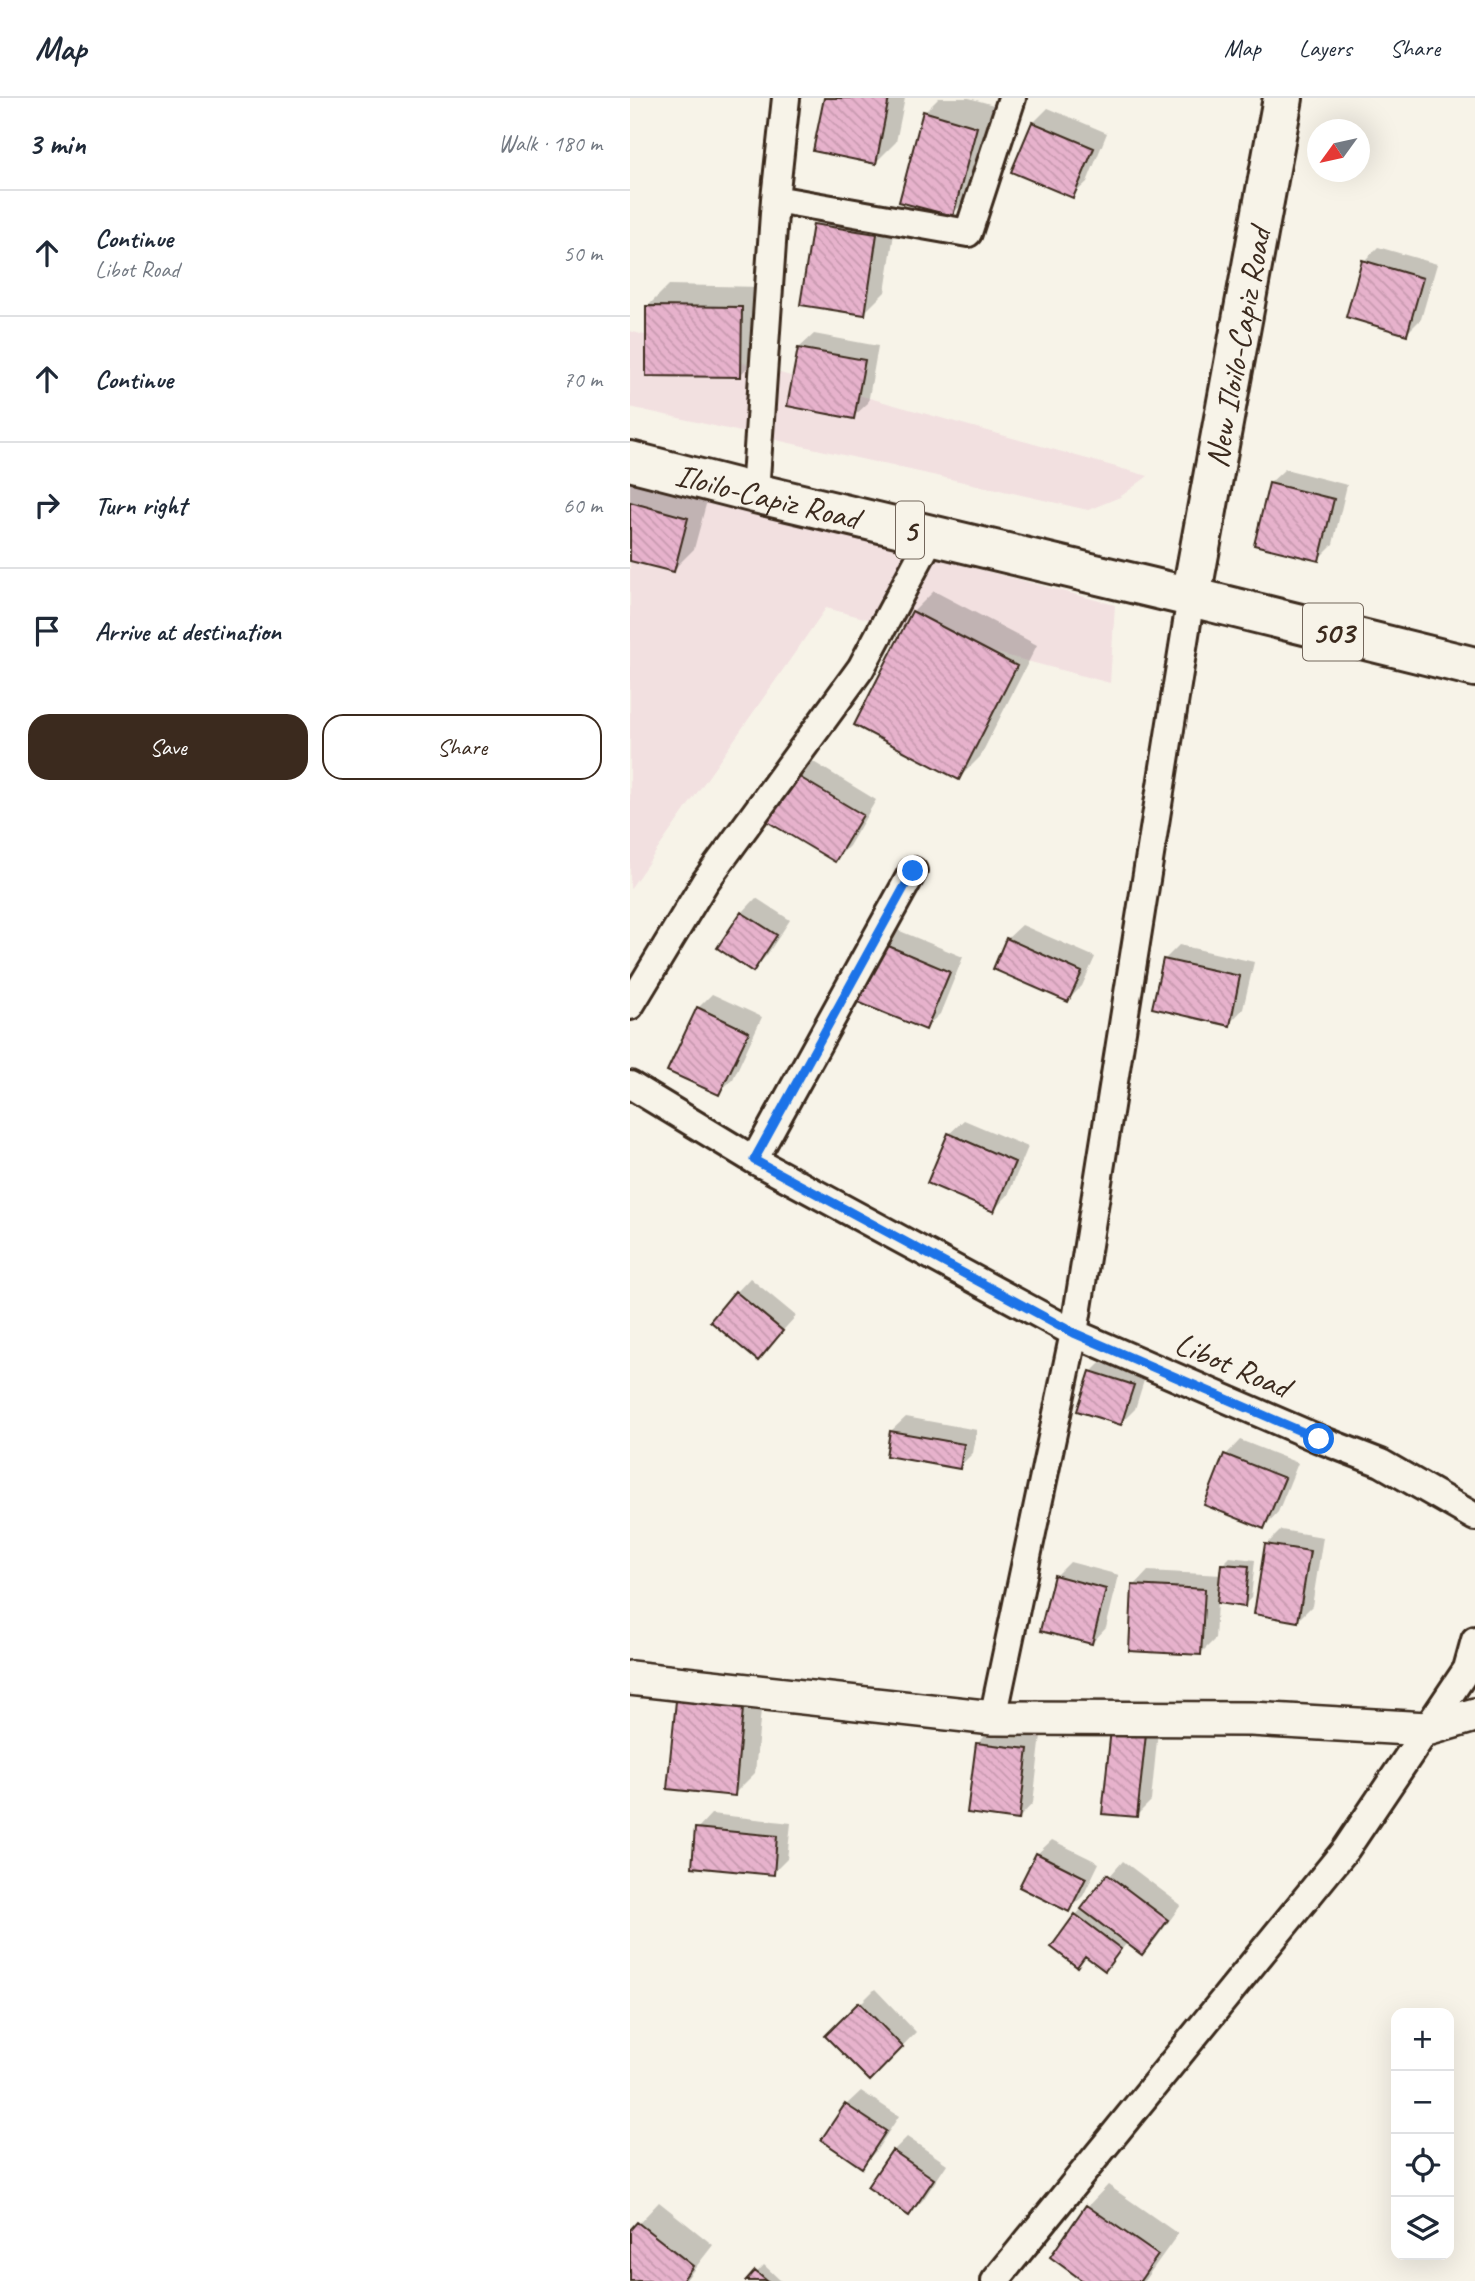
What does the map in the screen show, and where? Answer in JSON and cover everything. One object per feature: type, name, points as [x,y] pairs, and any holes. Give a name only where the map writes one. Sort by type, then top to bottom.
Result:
[{"type":"main road","name":"New Iloilo-Capiz Road","points":[[1191,597],[1283,98]]},
{"type":"main road","name":"Iloilo-Capiz Road","points":[[630,461],[1191,597]]},
{"type":"main road","name":"503","points":[[1191,597],[1475,667]]},
{"type":"street","points":[[755,493],[775,199],[786,98]]},
{"type":"street","points":[[775,199],[968,233],[1013,98]]},
{"type":"street","points":[[630,1006],[705,882],[861,668],[932,535]]},
{"type":"street","points":[[993,1718],[1074,1333],[1191,597]]},
{"type":"street","points":[[754,1160],[913,871]]},
{"type":"street","name":"Libot Road","points":[[630,1086],[754,1160],[1074,1333],[1381,1463],[1475,1517]]},
{"type":"street","points":[[995,2281],[1346,1849],[1467,1669],[1475,1640]]},
{"type":"street","points":[[630,1678],[993,1718],[1251,1719],[1427,1729],[1475,1715]]},
{"type":"shaded area","points":[[630,331],[1148,476],[1120,497],[1088,510],[630,407]]},
{"type":"shaded area","points":[[630,477],[1115,605],[1110,683],[826,608],[630,889]]},
{"type":"building","points":[[824,98],[889,98],[876,164],[813,151]]},
{"type":"building","points":[[923,111],[977,127],[953,216],[899,202]]},
{"type":"building","points":[[1032,122],[1094,148],[1073,198],[1011,172]]},
{"type":"building","points":[[813,224],[877,234],[865,315],[800,305]]},
{"type":"building","points":[[1362,260],[1423,278],[1407,335],[1346,317]]},
{"type":"building","points":[[646,306],[742,307],[741,377],[646,376]]},
{"type":"building","points":[[798,348],[865,360],[854,419],[787,406]]},
{"type":"building","points":[[1269,483],[1334,499],[1319,561],[1254,545]]},
{"type":"building","points":[[630,502],[688,518],[674,572],[630,561]]},
{"type":"building","points":[[912,611],[1017,666],[959,780],[854,725]]},
{"type":"building","points":[[791,772],[863,815],[835,862],[763,819]]},
{"type":"building","points":[[741,912],[777,935],[753,972],[717,948]]},
{"type":"building","points":[[1006,938],[1082,972],[1068,1002],[993,969]]},
{"type":"building","points":[[879,942],[950,972],[926,1030],[855,1001]]},
{"type":"building","points":[[1163,959],[1240,976],[1230,1026],[1152,1008]]},
{"type":"building","points":[[697,1007],[749,1032],[719,1095],[667,1071]]},
{"type":"building","points":[[948,1133],[1015,1162],[994,1212],[927,1183]]},
{"type":"building","points":[[735,1291],[783,1331],[758,1361],[710,1321]]},
{"type":"building","points":[[1090,1371],[1134,1385],[1121,1425],[1077,1411]]},
{"type":"building","points":[[890,1431],[964,1444],[960,1469],[886,1456]]},
{"type":"building","points":[[1224,1454],[1285,1478],[1264,1529],[1204,1505]]},
{"type":"building","points":[[1265,1544],[1310,1551],[1298,1622],[1254,1614]]},
{"type":"building","points":[[1221,1564],[1249,1566],[1245,1607],[1217,1603]]},
{"type":"building","points":[[1054,1575],[1106,1589],[1092,1644],[1040,1631]]},
{"type":"building","points":[[1132,1585],[1205,1589],[1201,1655],[1129,1651]]},
{"type":"building","points":[[677,1691],[744,1698],[735,1796],[667,1789]]},
{"type":"building","points":[[1111,1729],[1146,1734],[1137,1817],[1102,1814]]},
{"type":"building","points":[[976,1743],[1028,1749],[1019,1820],[967,1813]]},
{"type":"building","points":[[695,1828],[777,1836],[774,1875],[692,1867]]},
{"type":"building","points":[[1036,1853],[1086,1878],[1069,1912],[1019,1887]]},
{"type":"building","points":[[1107,1874],[1168,1920],[1142,1955],[1081,1909]]},
{"type":"building","points":[[1075,1914],[1121,1949],[1105,1971],[1085,1956],[1077,1967],[1051,1947]]},
{"type":"building","points":[[859,2002],[903,2047],[870,2081],[825,2036]]},
{"type":"building","points":[[845,2104],[886,2131],[862,2168],[821,2140]]},
{"type":"building","points":[[892,2150],[934,2179],[909,2216],[867,2187]]},
{"type":"building","points":[[1086,2205],[1158,2255],[1140,2281],[1083,2281],[1050,2257]]},
{"type":"building","points":[[637,2222],[693,2266],[682,2281],[630,2281],[630,2230]]},
{"type":"building","points":[[755,2271],[767,2281],[746,2281]]},
{"type":"route","points":[[913,871],[754,1160],[1074,1333],[1319,1439]]}]
